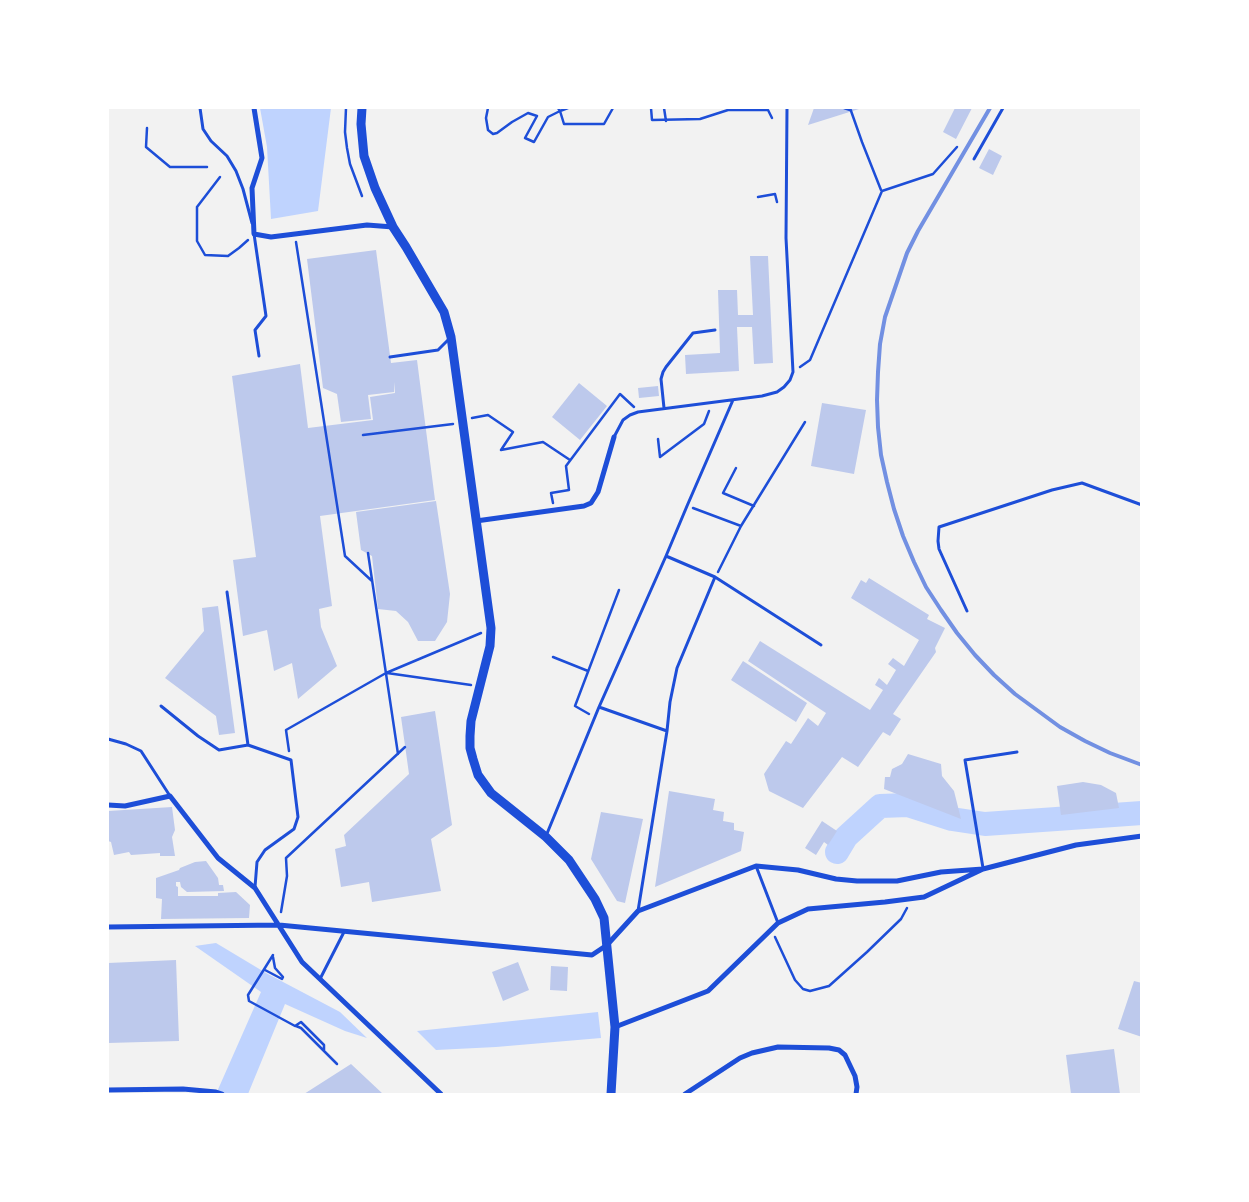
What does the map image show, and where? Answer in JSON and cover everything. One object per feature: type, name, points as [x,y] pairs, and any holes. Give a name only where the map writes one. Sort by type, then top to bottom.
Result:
[{"type":"main road","points":[[362,108],[361,124],[364,156],[375,188],[393,227],[444,312],[452,337],[491,628],[490,646],[471,721],[470,748],[478,775],[491,793],[546,837],[569,860],[595,899],[604,918],[615,1027],[612,1094]]},
{"type":"street","points":[[254,108],[262,158],[252,188],[254,234],[270,237],[367,225],[393,227]]},
{"type":"street","points":[[476,521],[584,506],[591,503],[596,497],[614,437]]},
{"type":"street","points":[[108,805],[125,806],[170,796],[218,858],[255,888],[302,962],[441,1094]]},
{"type":"street","points":[[108,927],[279,925],[592,955],[606,945],[638,911],[756,866],[798,870],[836,879],[898,881],[940,872],[983,869],[1076,845],[1142,836]]},
{"type":"street","points":[[615,1027],[708,991],[778,922],[808,909],[924,897],[983,869]]},
{"type":"street","points":[[685,1094],[740,1058],[778,1047],[829,1048],[839,1050],[845,1055],[855,1076],[858,1086],[856,1094]]},
{"type":"street","points":[[108,1090],[183,1089],[219,1093]]},
{"type":"lane","points":[[200,108],[203,129],[211,141],[227,156],[236,171],[243,189],[254,234],[266,316],[255,330],[259,356]]},
{"type":"lane","points":[[614,437],[623,420],[638,412],[762,396],[777,392],[790,380],[793,372],[786,224],[786,108]]},
{"type":"lane","points":[[974,159],[1003,108]]},
{"type":"lane","points":[[664,408],[661,379],[666,367],[693,333],[716,330]]},
{"type":"lane","points":[[390,357],[438,350],[452,337]]},
{"type":"lane","points":[[546,837],[599,707],[733,400]]},
{"type":"lane","points":[[967,611],[939,549],[939,526],[1052,490],[1082,483],[1142,505]]},
{"type":"lane","points":[[666,556],[715,577],[821,646]]},
{"type":"lane","points":[[638,911],[670,702],[678,668],[715,577]]},
{"type":"lane","points":[[228,592],[248,745]]},
{"type":"lane","points":[[161,706],[198,736],[219,750],[248,745],[291,760],[298,816],[294,829],[265,850],[257,862],[255,888]]},
{"type":"lane","points":[[599,707],[667,731]]},
{"type":"lane","points":[[108,739],[141,751],[170,796]]},
{"type":"lane","points":[[983,869],[965,760],[1017,752]]},
{"type":"lane","points":[[756,866],[778,922]]},
{"type":"lane","points":[[320,980],[344,932]]},
{"type":"path","points":[[346,108],[345,132],[347,148],[350,164],[362,196]]},
{"type":"path","points":[[488,108],[486,118],[488,130],[493,134],[528,113],[537,116],[525,138],[534,142],[548,117],[568,108]]},
{"type":"path","points":[[558,108],[564,124],[604,124],[613,108]]},
{"type":"path","points":[[651,108],[652,120],[700,119],[728,110],[768,110],[772,118]]},
{"type":"path","points":[[664,108],[666,121]]},
{"type":"path","points":[[793,372],[810,360],[882,191],[850,109],[844,108]]},
{"type":"path","points":[[147,128],[146,147],[170,167],[208,167]]},
{"type":"path","points":[[882,191],[933,174],[957,147]]},
{"type":"path","points":[[220,177],[197,207],[197,240],[205,255],[228,256],[239,248]]},
{"type":"path","points":[[758,197],[775,194],[786,224]]},
{"type":"path","points":[[295,233],[345,556],[372,581]]},
{"type":"path","points":[[555,510],[551,494],[569,490],[566,466],[620,394],[638,412]]},
{"type":"path","points":[[658,439],[660,457],[704,424],[713,403]]},
{"type":"path","points":[[466,418],[488,416],[513,432],[501,450],[543,442],[570,460]]},
{"type":"path","points":[[715,577],[742,526],[805,422]]},
{"type":"path","points":[[363,434],[454,423]]},
{"type":"path","points":[[736,468],[723,493],[754,506]]},
{"type":"path","points":[[687,506],[742,526]]},
{"type":"path","points":[[368,553],[398,754]]},
{"type":"path","points":[[595,717],[575,706],[619,590]]},
{"type":"path","points":[[291,760],[286,730],[386,673],[491,628]]},
{"type":"path","points":[[553,658],[588,671]]},
{"type":"path","points":[[386,673],[480,686]]},
{"type":"path","points":[[279,925],[287,876],[286,858],[405,747]]},
{"type":"path","points":[[771,929],[795,980],[803,989],[810,991],[829,986],[861,958],[901,919],[912,898]]},
{"type":"path","points":[[265,970],[282,979],[283,977],[275,968],[273,956],[248,995],[249,1001],[301,1028],[337,1064]]},
{"type":"path","points":[[295,1026],[301,1022],[324,1045],[324,1050]]},
{"type":"water","points":[[260,108],[331,108],[318,211],[271,219],[267,147]]},
{"type":"water","points":[[216,943],[266,973],[340,1012],[367,1038],[345,1031],[285,1004],[248,1094],[216,1094],[261,992],[195,946]]},
{"type":"water","points":[[598,1012],[601,1038],[436,1050],[417,1031]]},
{"type":"building","points":[[814,108],[858,108],[859,109],[808,125]]},
{"type":"building","points":[[955,108],[972,108],[956,139],[943,132]]},
{"type":"building","points":[[989,149],[1002,156],[993,175],[979,168]]},
{"type":"building","points":[[376,250],[391,363],[417,360],[435,500],[320,516],[332,606],[319,609],[321,627],[337,666],[298,699],[292,663],[274,671],[267,630],[243,636],[233,560],[256,557],[232,376],[300,364],[308,428],[373,420],[370,397],[395,393],[394,382],[394,392],[368,395],[371,419],[341,422],[337,394],[323,388],[307,259]]},
{"type":"building","points":[[750,256],[768,256],[773,363],[754,364],[752,327],[737,327],[739,371],[686,374],[685,355],[720,353],[718,290],[737,290],[738,315],[753,315]]},
{"type":"building","points":[[579,383],[607,406],[580,440],[552,417]]},
{"type":"building","points":[[658,386],[659,396],[639,398],[638,388]]},
{"type":"building","points":[[822,403],[866,410],[854,474],[811,466]]},
{"type":"building","points":[[436,501],[450,594],[447,622],[435,641],[418,641],[408,622],[396,611],[378,609],[372,556],[361,550],[356,512]]},
{"type":"building","points":[[869,578],[929,615],[927,619],[945,628],[935,648],[936,652],[893,714],[901,719],[890,736],[883,732],[858,767],[842,757],[803,808],[769,791],[764,774],[786,741],[791,744],[808,718],[818,726],[826,713],[748,661],[760,641],[870,710],[883,690],[875,685],[879,678],[887,685],[896,670],[888,664],[893,658],[904,666],[919,640],[851,598],[861,580],[866,583]]},
{"type":"building","points":[[218,606],[235,733],[219,735],[216,716],[165,678],[204,631],[202,608]]},
{"type":"building","points":[[743,661],[807,703],[796,722],[731,680]]},
{"type":"building","points":[[435,711],[452,825],[431,839],[441,891],[372,902],[369,882],[341,887],[335,849],[346,846],[344,835],[409,774],[401,717]]},
{"type":"building","points":[[908,754],[941,764],[942,776],[954,791],[961,819],[884,789],[885,777],[890,777],[892,769],[902,764]]},
{"type":"building","points":[[1083,782],[1101,785],[1116,793],[1119,808],[1061,815],[1057,786]]},
{"type":"building","points":[[669,791],[715,799],[713,810],[724,812],[723,821],[734,823],[734,830],[744,832],[741,851],[655,887]]},
{"type":"building","points":[[172,807],[175,830],[172,837],[175,856],[160,856],[160,853],[131,855],[129,852],[114,855],[111,842],[108,841],[108,811]]},
{"type":"building","points":[[601,812],[643,819],[625,903],[617,901],[591,859]]},
{"type":"building","points":[[822,821],[837,831],[828,845],[824,842],[816,855],[805,848]]},
{"type":"building","points":[[206,861],[218,878],[219,885],[223,885],[224,891],[187,892],[181,887],[180,882],[176,882],[178,896],[218,896],[218,893],[236,892],[250,905],[249,918],[161,919],[162,899],[156,898],[156,878],[195,862]]},
{"type":"building","points":[[176,960],[179,1041],[108,1043],[108,963]]},
{"type":"building","points":[[518,962],[529,990],[503,1001],[492,972]]},
{"type":"building","points":[[551,966],[568,967],[567,991],[550,990]]},
{"type":"building","points":[[1134,981],[1142,983],[1142,1037],[1118,1029]]},
{"type":"building","points":[[1114,1049],[1120,1094],[1071,1094],[1066,1055]]},
{"type":"building","points":[[351,1064],[383,1094],[304,1094]]},
{"type":"waterway","points":[[837,852],[846,837],[880,806],[908,805],[952,819],[985,824],[1142,813]]},
{"type":"railway","points":[[990,108],[918,231],[907,253],[885,317],[880,344],[877,400],[881,455],[887,482],[903,536],[926,587],[957,633],[975,655],[1015,694],[1060,727],[1110,753],[1142,765]]}]
